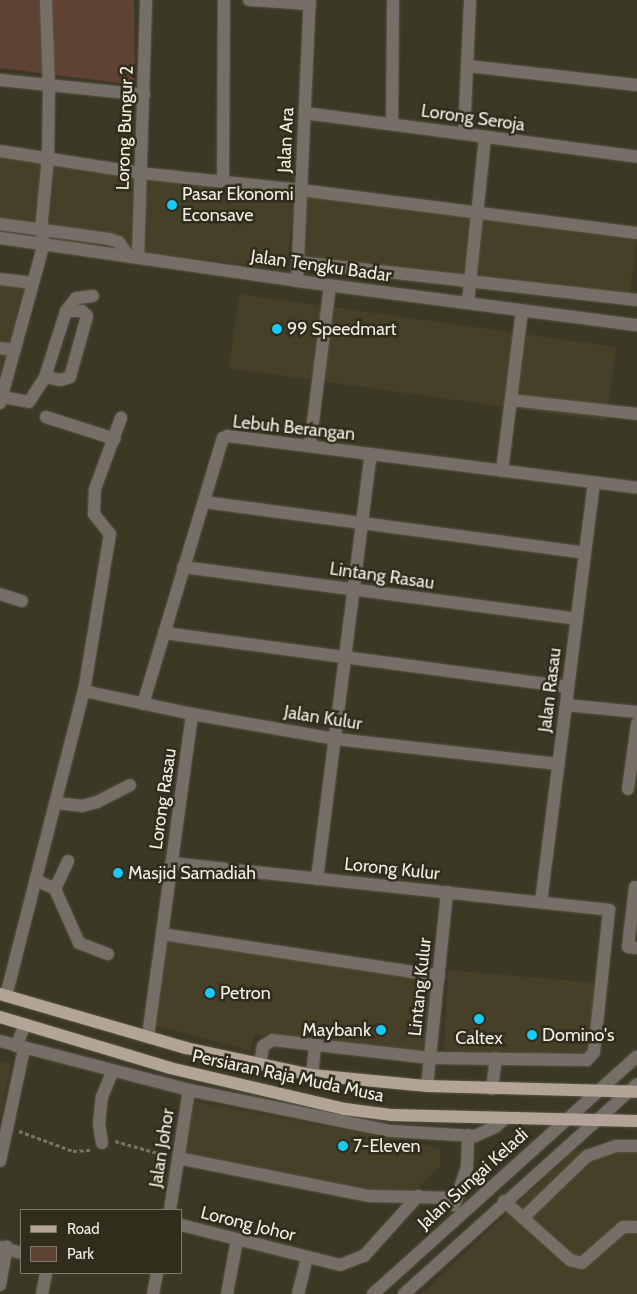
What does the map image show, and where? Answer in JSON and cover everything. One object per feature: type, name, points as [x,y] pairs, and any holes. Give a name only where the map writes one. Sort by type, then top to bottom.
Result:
[{"type":"main road","name":"Persiaran Raja Muda Musa","points":[[3,995],[260,1065],[312,1075],[427,1086],[492,1089],[597,1091],[634,1089]]},
{"type":"main road","name":"Persiaran Raja Muda Musa","points":[[0,1017],[218,1080],[345,1109],[391,1116],[637,1120]]},
{"type":"street","points":[[46,0],[49,88],[48,157],[41,230],[44,243],[1,400],[29,402],[45,377],[66,311],[76,298],[93,296]]},
{"type":"street","name":"Lorong Bungur 2","points":[[133,257],[141,173],[146,0]]},
{"type":"street","points":[[222,181],[224,0]]},
{"type":"street","points":[[249,0],[310,2]]},
{"type":"street","points":[[392,124],[394,0]]},
{"type":"street","points":[[464,134],[470,0]]},
{"type":"street","name":"Jalan Ara","points":[[297,281],[310,2]]},
{"type":"street","points":[[467,66],[637,85]]},
{"type":"street","points":[[0,80],[49,88],[144,95]]},
{"type":"street","name":"Lorong Seroja","points":[[305,113],[637,157]]},
{"type":"street","points":[[468,302],[485,137]]},
{"type":"street","points":[[0,151],[141,173],[301,190],[637,233]]},
{"type":"street","points":[[0,224],[109,239],[119,242],[133,257]]},
{"type":"street","name":"Jalan Tengku Badar","points":[[0,238],[330,286],[468,302],[522,311],[637,325]]},
{"type":"street","points":[[298,262],[637,300]]},
{"type":"street","points":[[0,279],[33,283]]},
{"type":"street","points":[[310,446],[330,286]]},
{"type":"street","points":[[45,377],[61,380],[70,376],[87,316],[82,311],[66,311]]},
{"type":"street","points":[[502,471],[522,311]]},
{"type":"street","points":[[0,348],[15,350]]},
{"type":"street","points":[[511,400],[637,414]]},
{"type":"street","points":[[46,417],[115,439]]},
{"type":"street","points":[[3,995],[36,880],[84,691],[110,534],[94,514],[95,489],[115,439],[121,418]]},
{"type":"street","name":"Lebuh Berangan","points":[[143,704],[221,441],[228,436],[637,488]]},
{"type":"street","points":[[317,878],[371,454]]},
{"type":"street","name":"Jalan Rasau","points":[[541,902],[594,482]]},
{"type":"street","points":[[204,502],[585,553]]},
{"type":"street","name":"Lintang Rasau","points":[[184,567],[577,619]]},
{"type":"street","points":[[0,594],[22,600]]},
{"type":"street","points":[[164,633],[568,687]]},
{"type":"street","name":"Jalan Kulur","points":[[84,691],[192,714],[335,739],[559,764]]},
{"type":"street","points":[[566,705],[637,712]]},
{"type":"street","name":"Lorong Rasau","points":[[148,1036],[192,714]]},
{"type":"street","points":[[628,789],[637,724]]},
{"type":"street","points":[[55,802],[82,806],[97,802],[130,786]]},
{"type":"street","points":[[56,888],[68,861]]},
{"type":"street","name":"Lorong Kulur","points":[[172,863],[609,910],[594,1052],[587,1060],[496,1058]]},
{"type":"street","points":[[36,880],[56,888],[79,943],[108,954]]},
{"type":"street","points":[[635,887],[628,947],[637,948]]},
{"type":"street","name":"Lintang Kulur","points":[[427,1086],[447,892]]},
{"type":"street","points":[[162,934],[439,976]]},
{"type":"street","points":[[0,1161],[3,1131],[25,1025]]},
{"type":"street","points":[[260,1065],[263,1046],[273,1040],[430,1058],[496,1058],[492,1089]]},
{"type":"street","points":[[0,1041],[112,1072],[189,1090],[391,1130],[468,1135],[496,1127],[506,1118]]},
{"type":"street","points":[[312,1075],[315,1045]]},
{"type":"street","name":"Jalan Sungai Keladi","points":[[373,1294],[446,1226],[637,1056]]},
{"type":"street","points":[[102,1143],[99,1124],[102,1097],[112,1072]]},
{"type":"street","points":[[404,1294],[504,1201],[634,1089]]},
{"type":"street","name":"Jalan Johor","points":[[170,1209],[189,1090]]},
{"type":"street","points":[[446,1226],[467,1167],[468,1135]]},
{"type":"street","points":[[523,1218],[587,1156],[616,1146],[637,1146]]},
{"type":"street","points":[[178,1158],[369,1196],[457,1198]]},
{"type":"street","name":"Lorong Johor","points":[[182,1226],[340,1265],[364,1256],[418,1196]]},
{"type":"street","points":[[504,1201],[570,1260],[582,1263],[623,1227],[637,1227]]},
{"type":"street","points":[[227,1294],[237,1240]]},
{"type":"street","points":[[0,1285],[3,1247],[20,1253]]},
{"type":"street","name":"Lorong Johor","points":[[298,1294],[307,1257]]},
{"type":"street","points":[[42,1294],[46,1274]]},
{"type":"street","points":[[153,1294],[158,1274]]},
{"type":"shaded area","points":[[0,156],[296,192],[286,270],[0,235]]},
{"type":"shaded area","points":[[306,194],[637,240],[628,305],[297,258]]},
{"type":"shaded area","points":[[0,283],[25,286],[0,378]]},
{"type":"shaded area","points":[[239,294],[616,347],[606,421],[229,368]]},
{"type":"shaded area","points":[[167,939],[432,979],[426,1053],[254,1034],[251,1051],[155,1025]]},
{"type":"shaded area","points":[[448,970],[598,983],[591,1051],[586,1056],[444,1050]]},
{"type":"shaded area","points":[[0,1061],[11,1064],[0,1120]]},
{"type":"shaded area","points":[[193,1101],[440,1148],[440,1167],[412,1193],[366,1193],[184,1156]]},
{"type":"shaded area","points":[[574,1150],[637,1152],[637,1294],[421,1294]]},
{"type":"green space","points":[[0,0],[134,0],[135,85],[0,68]]},
{"type":"place","name":"Pasar Ekonomi Econsave","points":[[172,205]]},
{"type":"place","name":"99 Speedmart","points":[[277,329]]},
{"type":"place","name":"Masjid Samadiah","points":[[118,873]]},
{"type":"place","name":"Petron","points":[[210,993]]},
{"type":"place","name":"Caltex","points":[[479,1019]]},
{"type":"place","name":"Maybank","points":[[381,1030]]},
{"type":"place","name":"Domino's","points":[[532,1035]]},
{"type":"place","name":"7-Eleven","points":[[343,1146]]}]
